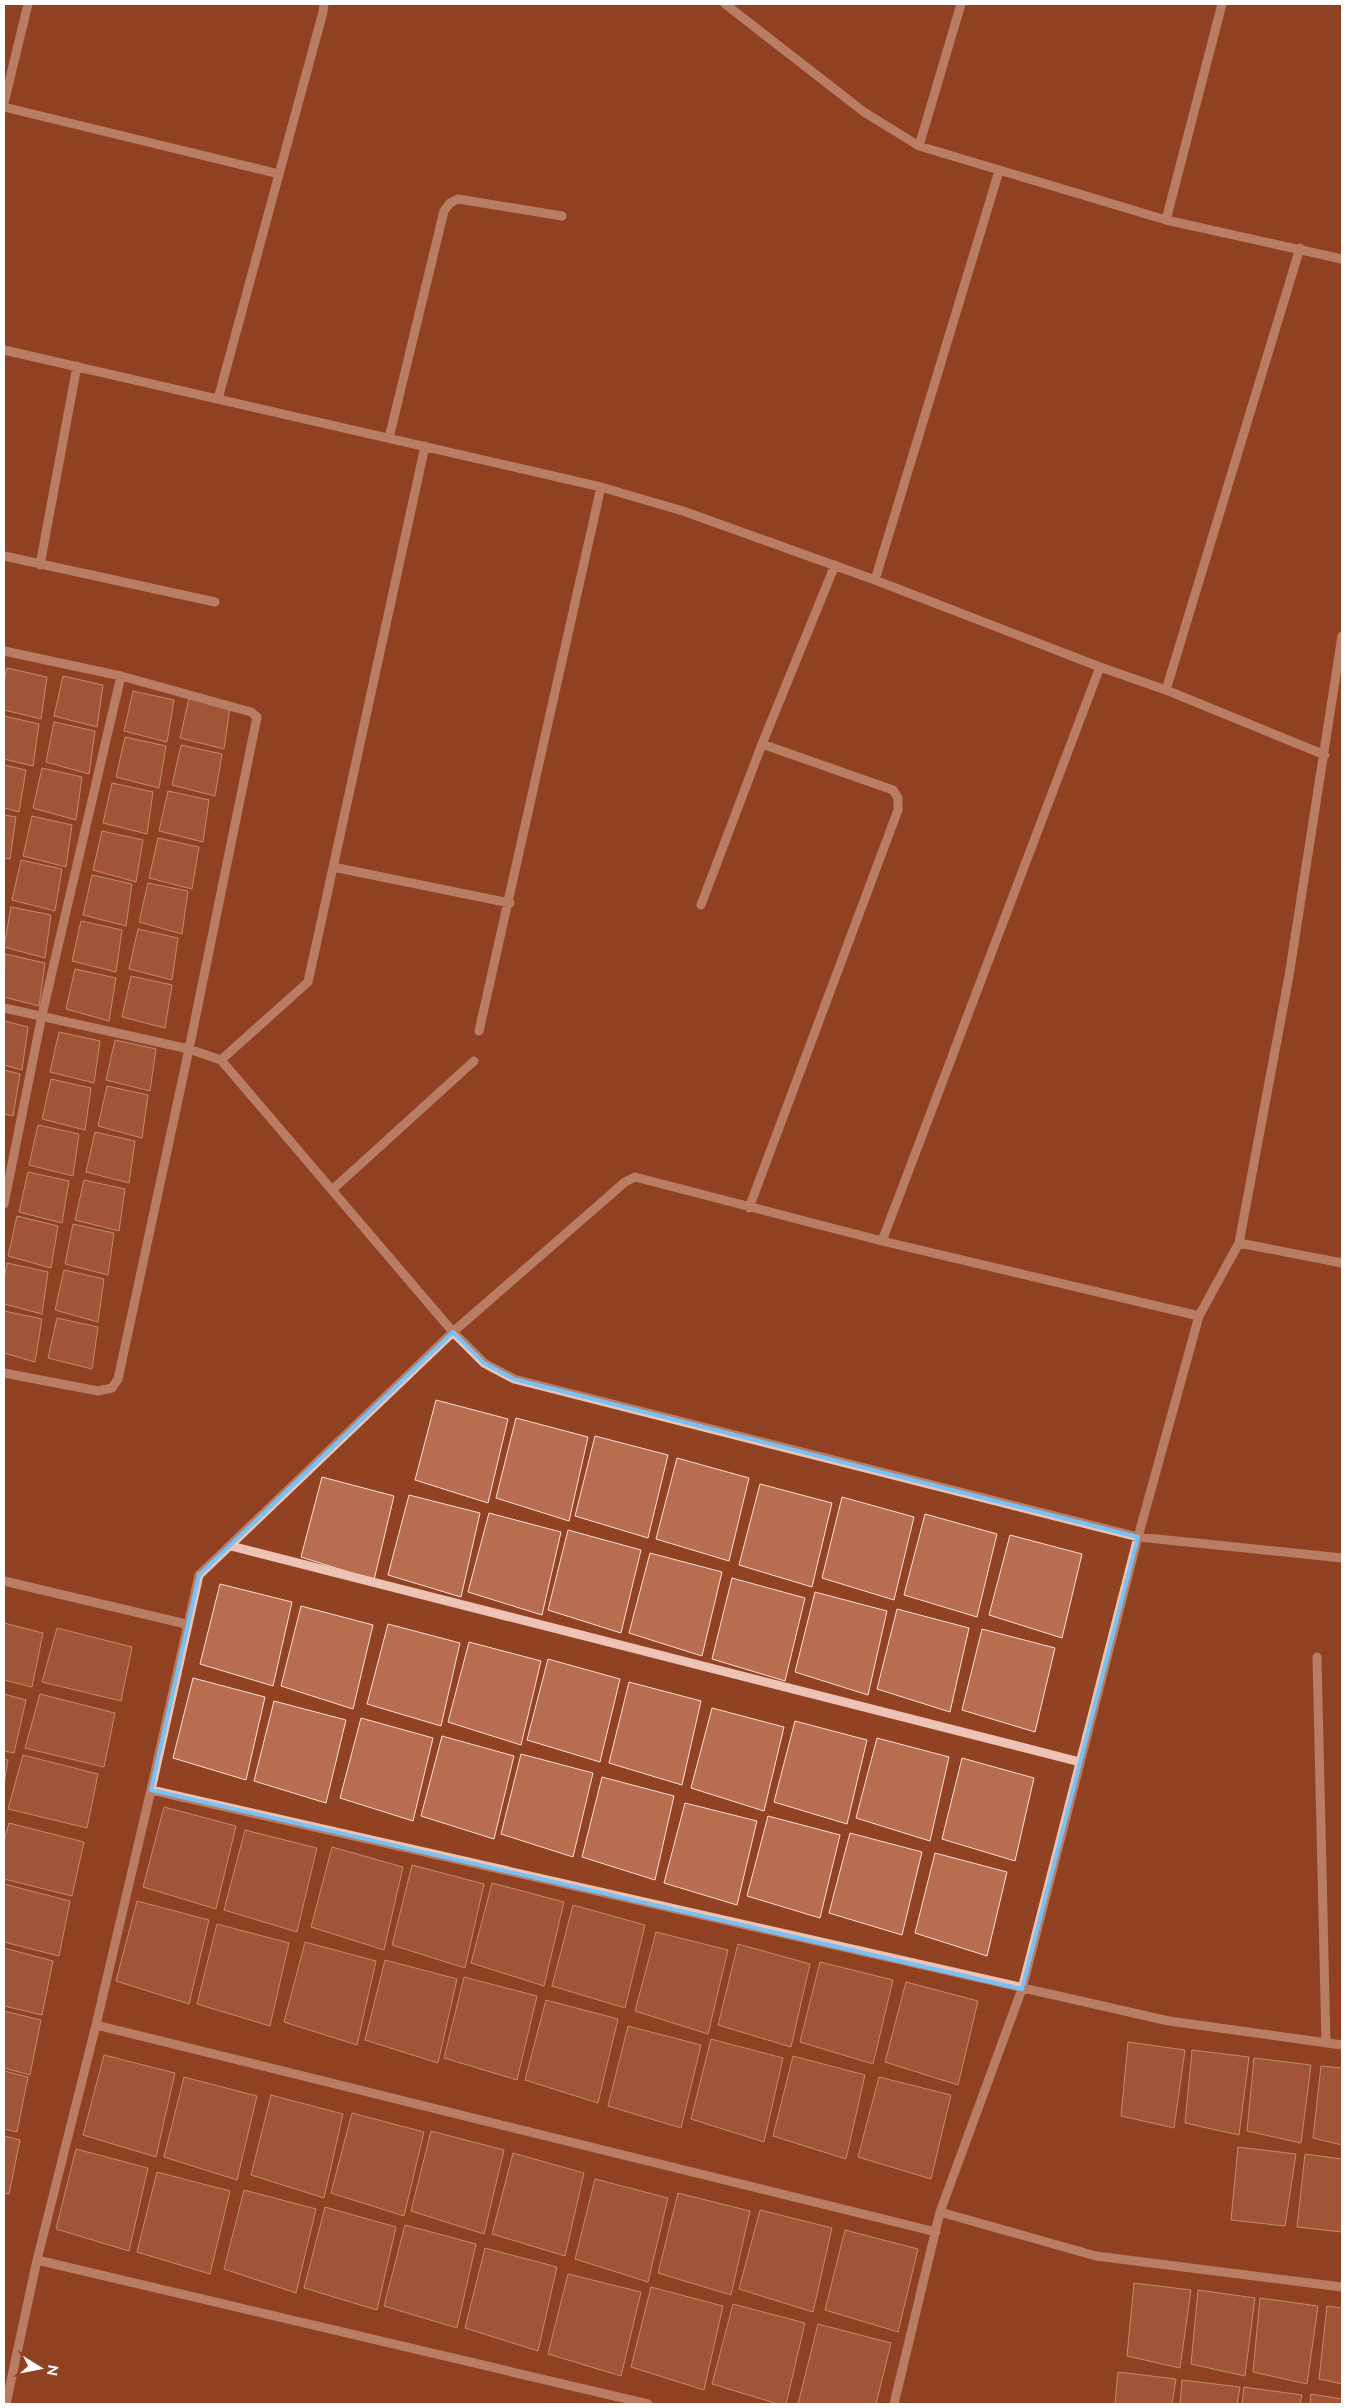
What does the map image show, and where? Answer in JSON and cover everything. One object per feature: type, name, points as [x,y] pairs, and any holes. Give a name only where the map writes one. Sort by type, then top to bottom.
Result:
[{"type":"street","points":[[4,103],[28,4]]},
{"type":"street","points":[[218,399],[324,4]]},
{"type":"street","points":[[725,4],[864,112],[919,146],[1166,220],[1342,258]]},
{"type":"street","points":[[919,146],[961,4]]},
{"type":"street","points":[[1166,220],[1222,4]]},
{"type":"street","points":[[4,107],[279,174]]},
{"type":"street","points":[[876,580],[999,171]]},
{"type":"street","points":[[389,438],[444,210],[458,198],[562,216]]},
{"type":"street","points":[[1166,690],[1300,248]]},
{"type":"street","points":[[4,350],[601,487],[683,511],[876,580],[1100,667],[1166,690],[1325,755]]},
{"type":"street","points":[[40,565],[77,366]]},
{"type":"street","points":[[221,1060],[308,982],[426,446]]},
{"type":"street","points":[[479,1031],[510,902],[601,487]]},
{"type":"street","points":[[4,556],[215,602]]},
{"type":"street","points":[[701,905],[762,744],[835,565]]},
{"type":"street","points":[[894,2404],[940,2212],[1022,1989],[1138,1538],[1199,1316],[1239,1243],[1289,976],[1342,641]]},
{"type":"street","points":[[4,651],[121,676],[251,712],[257,717],[189,1049],[118,1379],[112,1388],[98,1391],[4,1373]]},
{"type":"street","points":[[882,1241],[1100,667]]},
{"type":"street","points":[[4,1204],[42,1015],[121,676]]},
{"type":"street","points":[[749,1208],[898,810],[898,798],[893,790],[762,744]]},
{"type":"street","points":[[333,867],[510,902]]},
{"type":"street","points":[[4,1008],[189,1049],[221,1060],[454,1332],[484,1363],[514,1379],[1138,1538],[1342,1558]]},
{"type":"street","points":[[332,1190],[474,1061]]},
{"type":"street","points":[[6,2404],[37,2260],[96,2025],[151,1790],[186,1624],[199,1575],[454,1332],[625,1182],[635,1177],[882,1241],[1199,1316]]},
{"type":"street","points":[[1239,1243],[1342,1263]]},
{"type":"street","points":[[231,1546],[1080,1762]]},
{"type":"street","points":[[4,1581],[186,1624]]},
{"type":"street","points":[[1317,1657],[1326,2043]]},
{"type":"street","points":[[151,1790],[1168,2021],[1342,2045]]},
{"type":"street","points":[[96,2025],[936,2232]]},
{"type":"street","points":[[940,2212],[1096,2256],[1342,2287]]},
{"type":"street","points":[[37,2260],[648,2404]]},
{"type":"highlighted area","points":[[453,1332],[484,1363],[514,1379],[1138,1537],[1022,1989],[151,1790],[199,1575]]},
{"type":"building","points":[[7,668],[47,677],[41,719],[4,710],[4,681]]},
{"type":"building","points":[[63,676],[103,685],[97,727],[54,716]]},
{"type":"building","points":[[133,691],[174,700],[167,742],[124,731]]},
{"type":"building","points":[[189,698],[230,707],[224,749],[180,738]]},
{"type":"building","points":[[4,716],[39,724],[33,766],[4,759]]},
{"type":"building","points":[[54,722],[95,731],[89,774],[46,762]]},
{"type":"building","points":[[125,737],[166,746],[159,788],[116,777]]},
{"type":"building","points":[[181,745],[222,754],[215,796],[172,785]]},
{"type":"building","points":[[4,765],[26,770],[19,812],[4,808]]},
{"type":"building","points":[[42,768],[82,777],[76,820],[33,808]]},
{"type":"building","points":[[112,783],[153,792],[147,834],[103,823]]},
{"type":"building","points":[[168,791],[209,800],[203,842],[159,831]]},
{"type":"building","points":[[4,815],[16,817],[10,859],[4,858]]},
{"type":"building","points":[[32,816],[72,825],[66,867],[23,856]]},
{"type":"building","points":[[102,831],[143,840],[136,882],[93,870]]},
{"type":"building","points":[[158,838],[199,847],[192,889],[149,878]]},
{"type":"building","points":[[21,860],[62,869],[55,911],[12,900]]},
{"type":"building","points":[[92,875],[132,884],[126,926],[83,915]]},
{"type":"building","points":[[148,883],[188,891],[182,934],[139,922]]},
{"type":"building","points":[[11,907],[51,915],[45,958],[4,947]]},
{"type":"building","points":[[81,921],[122,930],[116,972],[72,961]]},
{"type":"building","points":[[138,929],[178,938],[172,980],[129,969]]},
{"type":"building","points":[[5,954],[45,963],[39,1006],[4,997]]},
{"type":"building","points":[[75,969],[116,978],[109,1021],[66,1009]]},
{"type":"building","points":[[131,976],[172,985],[165,1028],[122,1017]]},
{"type":"building","points":[[4,1021],[28,1027],[22,1070],[4,1065]]},
{"type":"building","points":[[59,1032],[100,1041],[94,1083],[50,1072]]},
{"type":"building","points":[[115,1040],[156,1049],[150,1091],[106,1080]]},
{"type":"building","points":[[4,1070],[20,1074],[13,1116],[4,1114]]},
{"type":"building","points":[[51,1079],[91,1088],[85,1130],[42,1119]]},
{"type":"building","points":[[107,1086],[148,1095],[142,1138],[98,1126]]},
{"type":"building","points":[[38,1125],[79,1134],[73,1176],[29,1165]]},
{"type":"building","points":[[95,1132],[135,1141],[129,1183],[86,1172]]},
{"type":"building","points":[[28,1172],[69,1181],[62,1223],[19,1212]]},
{"type":"building","points":[[84,1180],[125,1189],[119,1231],[75,1220]]},
{"type":"building","points":[[17,1216],[58,1226],[51,1268],[8,1256]]},
{"type":"building","points":[[73,1224],[114,1233],[108,1275],[65,1264]]},
{"type":"building","points":[[7,1263],[48,1272],[42,1314],[4,1304],[4,1278]]},
{"type":"building","points":[[64,1270],[104,1279],[98,1322],[55,1310]]},
{"type":"building","points":[[4,1311],[42,1319],[35,1362],[4,1353]]},
{"type":"building","points":[[57,1318],[98,1327],[92,1369],[48,1358]]},
{"type":"building","points":[[436,1400],[508,1419],[488,1503],[415,1480]]},
{"type":"building","points":[[516,1418],[588,1437],[569,1521],[496,1498]]},
{"type":"building","points":[[595,1436],[668,1455],[648,1538],[575,1516]]},
{"type":"building","points":[[677,1458],[749,1478],[729,1561],[656,1539]]},
{"type":"building","points":[[322,1477],[394,1496],[374,1580],[301,1557]]},
{"type":"building","points":[[760,1484],[832,1503],[812,1587],[739,1565]]},
{"type":"building","points":[[409,1495],[480,1513],[461,1597],[388,1575]]},
{"type":"building","points":[[842,1497],[914,1517],[894,1600],[822,1578]]},
{"type":"building","points":[[489,1513],[561,1532],[542,1615],[468,1592]]},
{"type":"building","points":[[925,1514],[997,1534],[977,1617],[904,1595]]},
{"type":"building","points":[[568,1530],[641,1550],[621,1633],[548,1610]]},
{"type":"building","points":[[1010,1535],[1082,1554],[1062,1638],[989,1615]]},
{"type":"building","points":[[650,1553],[722,1572],[702,1656],[629,1633]]},
{"type":"building","points":[[732,1578],[805,1598],[785,1681],[712,1659]]},
{"type":"building","points":[[220,1584],[292,1602],[273,1686],[200,1664]]},
{"type":"building","points":[[815,1592],[887,1611],[868,1695],[795,1672]]},
{"type":"building","points":[[301,1606],[373,1625],[353,1709],[281,1686]]},
{"type":"building","points":[[897,1609],[969,1628],[950,1712],[877,1689]]},
{"type":"building","points":[[4,1623],[43,1633],[32,1687],[4,1680]]},
{"type":"building","points":[[388,1624],[460,1643],[441,1726],[367,1704]]},
{"type":"building","points":[[57,1628],[132,1647],[121,1701],[42,1682]]},
{"type":"building","points":[[982,1629],[1055,1648],[1035,1732],[962,1710]]},
{"type":"building","points":[[469,1642],[541,1661],[521,1745],[448,1722]]},
{"type":"building","points":[[548,1659],[620,1679],[600,1762],[527,1740]]},
{"type":"building","points":[[193,1678],[265,1697],[246,1780],[173,1758]]},
{"type":"building","points":[[629,1682],[701,1701],[682,1785],[609,1763]]},
{"type":"building","points":[[4,1694],[26,1700],[14,1753],[4,1751]]},
{"type":"building","points":[[40,1694],[115,1713],[104,1767],[25,1748]]},
{"type":"building","points":[[274,1701],[346,1720],[326,1803],[254,1781]]},
{"type":"building","points":[[712,1708],[784,1727],[764,1811],[691,1788]]},
{"type":"building","points":[[361,1718],[433,1738],[413,1821],[340,1798]]},
{"type":"building","points":[[795,1721],[867,1740],[847,1824],[774,1802]]},
{"type":"building","points":[[442,1736],[514,1756],[494,1839],[421,1816]]},
{"type":"building","points":[[877,1738],[949,1757],[930,1841],[856,1818]]},
{"type":"building","points":[[521,1754],[593,1773],[573,1857],[501,1834]]},
{"type":"building","points":[[23,1755],[98,1774],[87,1828],[8,1809]]},
{"type":"building","points":[[962,1758],[1034,1778],[1015,1861],[942,1839]]},
{"type":"building","points":[[4,1759],[8,1760],[4,1784]]},
{"type":"building","points":[[602,1777],[674,1796],[655,1880],[582,1857]]},
{"type":"building","points":[[685,1803],[757,1821],[737,1905],[664,1883]]},
{"type":"building","points":[[164,1807],[236,1826],[216,1909],[143,1887]]},
{"type":"building","points":[[768,1816],[840,1835],[820,1918],[747,1896]]},
{"type":"building","points":[[9,1823],[84,1842],[72,1896],[4,1879],[4,1841]]},
{"type":"building","points":[[245,1830],[317,1848],[297,1932],[224,1910]]},
{"type":"building","points":[[850,1833],[922,1852],[902,1935],[829,1913]]},
{"type":"building","points":[[332,1847],[403,1867],[384,1950],[311,1927]]},
{"type":"building","points":[[935,1853],[1007,1872],[987,1956],[915,1933]]},
{"type":"building","points":[[412,1865],[484,1884],[465,1968],[392,1945]]},
{"type":"building","points":[[492,1883],[564,1902],[544,1986],[471,1963]]},
{"type":"building","points":[[4,1884],[70,1901],[59,1956],[4,1942]]},
{"type":"building","points":[[137,1901],[209,1920],[189,2004],[116,1981]]},
{"type":"building","points":[[573,1905],[645,1925],[625,2008],[552,1986]]},
{"type":"building","points":[[217,1924],[289,1943],[270,2026],[197,2004]]},
{"type":"building","points":[[656,1932],[728,1950],[708,2034],[635,2011]]},
{"type":"building","points":[[305,1942],[376,1961],[357,2045],[284,2022]]},
{"type":"building","points":[[738,1944],[810,1964],[791,2047],[718,2025]]},
{"type":"building","points":[[4,1948],[53,1961],[42,2015],[4,2006]]},
{"type":"building","points":[[385,1960],[457,1979],[438,2063],[365,2040]]},
{"type":"building","points":[[820,1962],[893,1980],[873,2064],[800,2042]]},
{"type":"building","points":[[464,1977],[537,1996],[517,2080],[444,2058]]},
{"type":"building","points":[[906,1982],[978,2001],[958,2085],[885,2062]]},
{"type":"building","points":[[546,2000],[618,2019],[598,2103],[525,2080]]},
{"type":"building","points":[[4,2011],[41,2020],[30,2075],[4,2068]]},
{"type":"building","points":[[628,2026],[701,2045],[681,2128],[608,2106]]},
{"type":"building","points":[[711,2039],[783,2058],[764,2142],[691,2119]]},
{"type":"building","points":[[1128,2042],[1185,2050],[1174,2128],[1121,2116]]},
{"type":"building","points":[[1192,2050],[1249,2057],[1239,2135],[1185,2123]]},
{"type":"building","points":[[104,2055],[175,2073],[156,2157],[83,2135]]},
{"type":"building","points":[[793,2056],[865,2075],[846,2159],[773,2136]]},
{"type":"building","points":[[1254,2058],[1311,2065],[1301,2143],[1247,2131]]},
{"type":"building","points":[[1321,2066],[1342,2068],[1342,2145],[1313,2138]]},
{"type":"building","points":[[4,2071],[28,2077],[17,2132],[4,2129]]},
{"type":"building","points":[[184,2077],[257,2096],[237,2180],[164,2157]]},
{"type":"building","points":[[879,2077],[951,2095],[931,2179],[858,2157]]},
{"type":"building","points":[[271,2095],[343,2114],[324,2198],[251,2175]]},
{"type":"building","points":[[352,2113],[424,2132],[404,2216],[331,2193]]},
{"type":"building","points":[[431,2131],[504,2150],[484,2234],[411,2211]]},
{"type":"building","points":[[4,2136],[20,2140],[9,2194],[4,2193]]},
{"type":"building","points":[[1238,2147],[1296,2154],[1285,2226],[1231,2220]]},
{"type":"building","points":[[76,2149],[148,2168],[129,2251],[56,2229]]},
{"type":"building","points":[[513,2153],[584,2173],[565,2256],[492,2234]]},
{"type":"building","points":[[1305,2154],[1342,2159],[1342,2232],[1297,2227]]},
{"type":"building","points":[[157,2172],[230,2191],[210,2274],[137,2252]]},
{"type":"building","points":[[595,2179],[668,2198],[648,2282],[575,2259]]},
{"type":"building","points":[[244,2190],[316,2209],[296,2293],[224,2269]]},
{"type":"building","points":[[678,2193],[750,2211],[731,2295],[658,2273]]},
{"type":"building","points":[[325,2207],[396,2227],[377,2310],[304,2288]]},
{"type":"building","points":[[760,2210],[832,2228],[813,2312],[739,2289]]},
{"type":"building","points":[[405,2225],[476,2244],[457,2328],[384,2306]]},
{"type":"building","points":[[845,2230],[918,2249],[898,2332],[825,2310]]},
{"type":"building","points":[[485,2248],[557,2267],[538,2351],[465,2328]]},
{"type":"building","points":[[568,2274],[641,2292],[621,2376],[548,2354]]},
{"type":"building","points":[[1134,2283],[1191,2290],[1180,2368],[1127,2356]]},
{"type":"building","points":[[651,2287],[723,2306],[704,2390],[631,2367]]},
{"type":"building","points":[[1198,2290],[1255,2298],[1245,2376],[1191,2364]]},
{"type":"building","points":[[1260,2298],[1318,2306],[1307,2384],[1253,2372]]},
{"type":"building","points":[[733,2304],[805,2323],[786,2404],[778,2404],[712,2384]]},
{"type":"building","points":[[1327,2306],[1342,2308],[1342,2384],[1319,2379]]},
{"type":"building","points":[[818,2324],[891,2343],[876,2404],[798,2404]]},
{"type":"building","points":[[1118,2372],[1176,2379],[1172,2404],[1115,2404]]},
{"type":"building","points":[[1182,2380],[1240,2387],[1237,2404],[1180,2404]]},
{"type":"building","points":[[1244,2387],[1302,2395],[1300,2404],[1242,2404]]},
{"type":"building","points":[[1311,2394],[1342,2399],[1342,2404],[1310,2404]]}]
